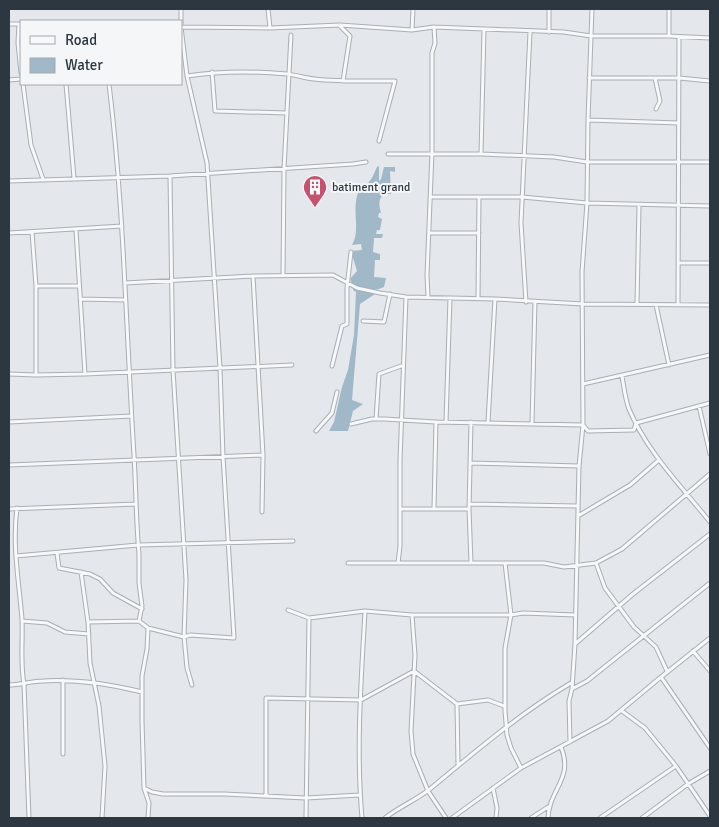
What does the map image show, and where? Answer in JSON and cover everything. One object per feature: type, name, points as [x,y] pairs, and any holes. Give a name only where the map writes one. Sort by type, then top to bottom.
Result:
[{"type":"street","points":[[268,9],[270,28]]},
{"type":"street","points":[[412,30],[413,9]]},
{"type":"street","points":[[549,9],[549,32]]},
{"type":"street","points":[[570,742],[569,701],[572,689],[575,644],[579,466],[583,426],[582,272],[587,203],[592,9]]},
{"type":"street","points":[[669,9],[669,36]]},
{"type":"street","points":[[9,24],[20,24],[18,43],[20,63]]},
{"type":"street","points":[[182,27],[270,28],[340,25],[412,30],[434,27],[549,32],[591,36],[710,38]]},
{"type":"street","points":[[340,25],[350,36],[343,81]]},
{"type":"street","points":[[428,297],[434,27]]},
{"type":"street","points":[[481,154],[484,30]]},
{"type":"street","points":[[526,302],[522,240],[522,197],[530,32]]},
{"type":"street","points":[[88,622],[139,622],[148,628],[184,637],[190,635],[234,638],[222,456],[220,368],[208,174],[187,76],[182,35]]},
{"type":"street","points":[[283,276],[284,169],[291,35]]},
{"type":"street","points":[[678,304],[679,36]]},
{"type":"street","points":[[187,76],[212,72],[288,74],[314,79],[343,81],[395,81],[379,141]]},
{"type":"street","points":[[212,72],[214,111],[287,113]]},
{"type":"street","points":[[589,78],[678,78],[710,81]]},
{"type":"street","points":[[655,78],[660,100],[656,109]]},
{"type":"street","points":[[22,85],[30,138],[43,179]]},
{"type":"street","points":[[66,85],[74,178]]},
{"type":"street","points":[[109,85],[122,226],[139,583],[142,609],[139,622]]},
{"type":"street","points":[[588,120],[679,123]]},
{"type":"street","points":[[388,154],[481,154],[554,157],[587,162],[710,162]]},
{"type":"street","points":[[9,181],[208,174],[366,162]]},
{"type":"street","points":[[170,176],[170,281],[173,370],[186,580],[184,637],[187,668],[192,685]]},
{"type":"street","points":[[430,196],[522,197],[639,206],[710,206]]},
{"type":"street","points":[[478,299],[479,197]]},
{"type":"street","points":[[637,304],[639,206]]},
{"type":"street","points":[[9,233],[122,226]]},
{"type":"street","points":[[76,230],[85,374]]},
{"type":"street","points":[[32,232],[36,286],[36,375]]},
{"type":"street","points":[[430,234],[479,233]]},
{"type":"street","points":[[332,366],[342,326],[347,324],[350,252]]},
{"type":"street","points":[[679,263],[710,263]]},
{"type":"street","points":[[125,283],[253,276],[333,275],[368,291],[406,297],[495,299],[583,304],[710,305]]},
{"type":"street","points":[[253,276],[263,455],[262,512]]},
{"type":"street","points":[[36,286],[79,286]]},
{"type":"street","points":[[363,320],[384,322],[390,294]]},
{"type":"street","points":[[398,563],[406,297]]},
{"type":"street","points":[[446,422],[450,298]]},
{"type":"street","points":[[80,299],[125,300]]},
{"type":"street","points":[[488,422],[495,299]]},
{"type":"street","points":[[532,424],[536,302]]},
{"type":"street","points":[[656,305],[669,365]]},
{"type":"street","points":[[583,384],[710,355]]},
{"type":"street","points":[[9,374],[85,374],[292,365]]},
{"type":"street","points":[[376,419],[379,374],[401,366]]},
{"type":"street","points":[[622,376],[628,407],[636,423],[659,460],[710,522]]},
{"type":"street","points":[[316,431],[332,414],[337,392]]},
{"type":"street","points":[[636,423],[710,403]]},
{"type":"street","points":[[699,406],[710,454]]},
{"type":"street","points":[[9,422],[131,416]]},
{"type":"street","points":[[351,424],[376,419],[401,419],[436,422],[583,426],[588,431],[609,431],[634,430],[636,423]]},
{"type":"street","points":[[434,508],[436,422]]},
{"type":"street","points":[[471,563],[469,507],[472,422]]},
{"type":"street","points":[[9,465],[263,455]]},
{"type":"street","points":[[578,516],[630,485],[659,460]]},
{"type":"street","points":[[471,463],[579,466]]},
{"type":"street","points":[[348,564],[544,563],[564,566],[596,563],[622,549],[710,474]]},
{"type":"street","points":[[9,509],[136,504]]},
{"type":"street","points":[[400,509],[578,506]]},
{"type":"street","points":[[17,508],[15,523],[16,556],[22,621],[21,668],[24,684],[29,818]]},
{"type":"street","points":[[575,644],[633,594],[710,534]]},
{"type":"street","points":[[16,556],[138,545],[294,542]]},
{"type":"street","points":[[57,553],[59,568],[90,574],[100,579],[113,593],[142,609]]},
{"type":"street","points":[[505,563],[511,615],[505,648],[504,706],[511,748],[521,768]]},
{"type":"street","points":[[596,563],[605,588],[643,636],[656,647],[667,672]]},
{"type":"street","points":[[81,572],[88,622],[93,682],[99,706],[105,766],[102,818]]},
{"type":"street","points":[[572,689],[586,681],[710,583]]},
{"type":"street","points":[[288,610],[309,618],[365,611],[412,615],[511,615],[523,613],[575,615]]},
{"type":"street","points":[[362,818],[360,795],[361,700],[365,611]]},
{"type":"street","points":[[412,615],[415,655],[411,731],[413,754],[428,791],[446,818]]},
{"type":"street","points":[[306,818],[309,618]]},
{"type":"street","points":[[22,621],[47,623],[65,632],[88,634]]},
{"type":"street","points":[[148,628],[148,649],[142,676],[144,788],[149,803],[148,818]]},
{"type":"street","points":[[452,818],[521,768],[595,730],[622,711],[710,638]]},
{"type":"street","points":[[693,651],[710,671]]},
{"type":"street","points":[[414,671],[457,704],[488,700],[504,706]]},
{"type":"street","points":[[266,796],[266,698],[361,700],[414,671]]},
{"type":"street","points":[[661,677],[710,748]]},
{"type":"street","points":[[63,680],[63,754]]},
{"type":"street","points":[[9,685],[63,680],[93,682],[142,692]]},
{"type":"street","points":[[385,818],[428,791],[458,764],[506,727],[539,703],[572,683]]},
{"type":"street","points":[[457,704],[458,764]]},
{"type":"street","points":[[622,711],[645,728],[676,766],[710,816]]},
{"type":"street","points":[[548,818],[549,806],[563,777],[565,757],[562,747]]},
{"type":"street","points":[[600,818],[676,766]]},
{"type":"street","points":[[642,818],[688,784],[710,771]]},
{"type":"street","points":[[144,788],[152,792],[164,794],[306,798],[360,795]]},
{"type":"street","points":[[493,788],[497,808],[496,818]]},
{"type":"street","points":[[531,818],[549,806]]},
{"type":"water","points":[[379,166],[379,181],[384,167],[395,167],[395,172],[390,171],[391,194],[383,194],[379,205],[381,213],[379,213],[378,217],[382,219],[380,230],[377,230],[376,234],[383,234],[382,238],[374,238],[373,252],[380,254],[380,260],[375,260],[374,277],[386,278],[384,287],[372,290],[352,283],[350,279],[357,271],[351,251],[362,250],[361,244],[352,245],[356,232],[356,202],[358,194],[361,186],[365,187]]},
{"type":"water","points":[[354,287],[375,294],[360,304],[352,400],[363,404],[353,411],[348,431],[329,431],[334,422],[348,370],[354,335],[356,292],[353,290]]},
{"type":"place","name":"batiment grand","points":[[315,208]]}]
